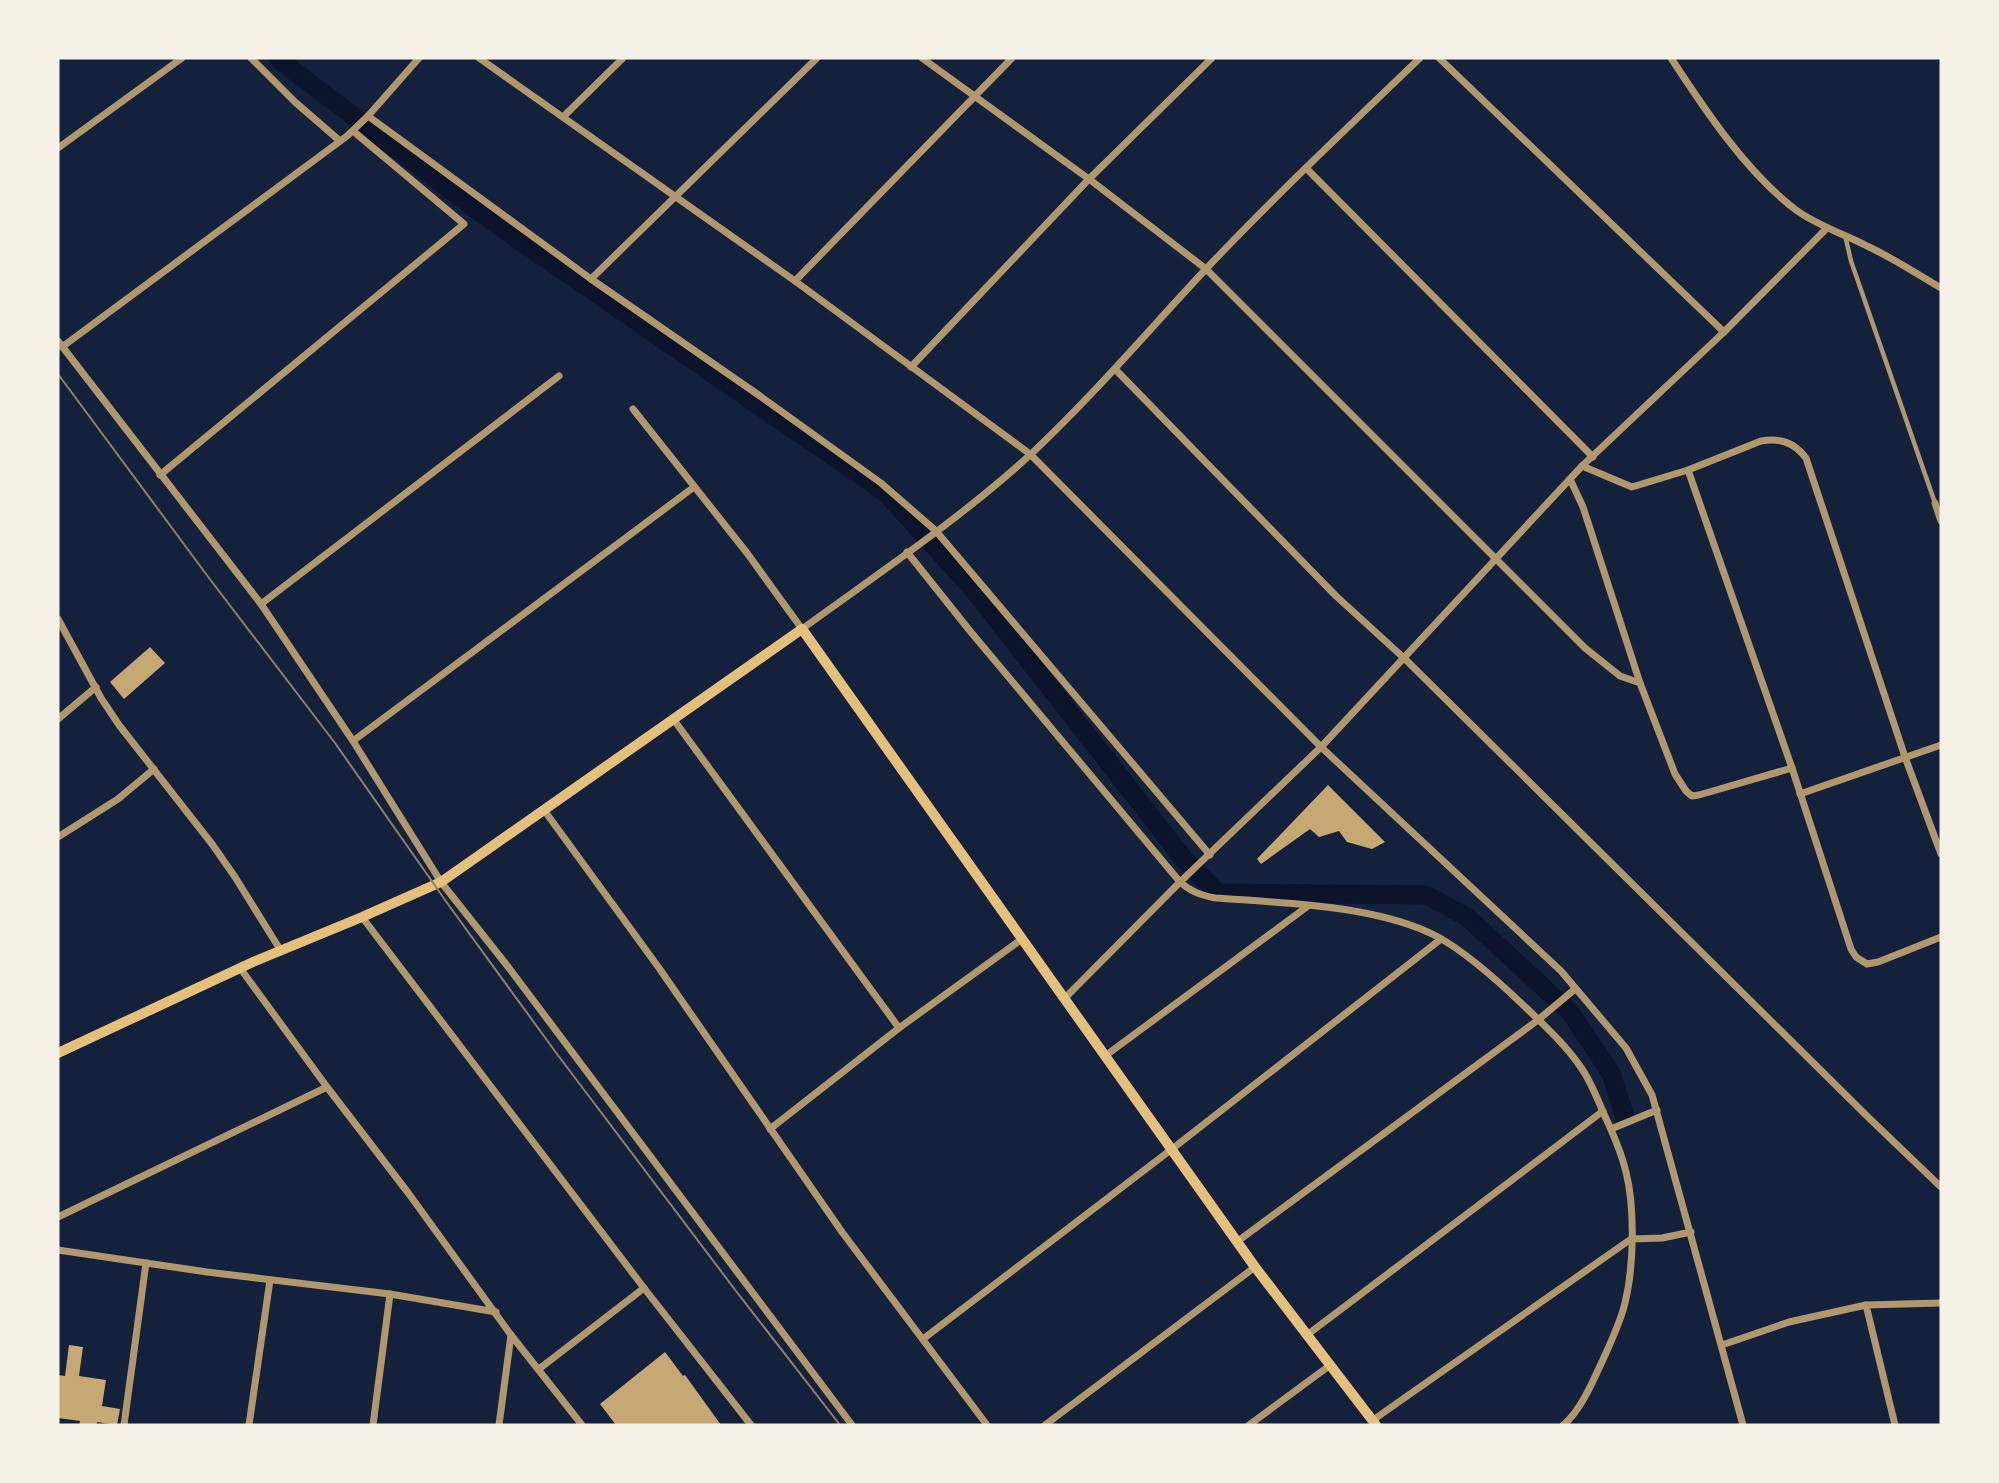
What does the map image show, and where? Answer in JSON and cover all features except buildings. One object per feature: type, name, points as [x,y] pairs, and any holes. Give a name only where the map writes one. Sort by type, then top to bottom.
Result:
[{"type":"main road","points":[[58,1053],[253,962],[441,882],[803,629],[1255,1267],[1374,1423]]},
{"type":"street","points":[[58,148],[183,58]]},
{"type":"street","points":[[160,475],[464,224],[347,136],[295,102],[251,58]]},
{"type":"street","points":[[419,58],[347,136],[60,344],[261,604],[353,741],[441,882],[509,968],[852,1425]]},
{"type":"street","points":[[479,58],[795,281],[1030,454],[1321,747],[1561,971],[1574,990],[1626,1048],[1652,1095],[1743,1425]]},
{"type":"street","points":[[564,116],[623,58]]},
{"type":"street","points":[[591,279],[817,58]]},
{"type":"street","points":[[922,58],[1089,179],[1206,269],[1585,648],[1620,676],[1640,683]]},
{"type":"street","points":[[795,281],[1012,58]]},
{"type":"street","points":[[911,367],[1089,179],[1212,58]]},
{"type":"street","points":[[633,409],[747,553],[803,629],[935,532],[1030,454],[1115,369],[1206,269],[1420,58]]},
{"type":"street","points":[[1439,58],[1724,332]]},
{"type":"street","points":[[1671,58],[1751,168],[1787,202],[1827,228],[1895,261],[1941,288]]},
{"type":"street","points":[[367,117],[881,483],[935,532],[1208,858]]},
{"type":"street","points":[[1306,168],[1593,457]]},
{"type":"street","points":[[1065,998],[1321,747],[1582,466],[1724,332],[1827,228]]},
{"type":"street","points":[[1115,369],[1336,596],[1405,659],[1941,1187]]},
{"type":"street","points":[[261,604],[559,376]]},
{"type":"street","points":[[1582,466],[1632,486],[1688,470],[1761,441],[1782,440],[1795,445],[1805,458],[1905,757],[1941,854]]},
{"type":"street","points":[[1688,470],[1856,957],[1867,964],[1878,962],[1941,937]]},
{"type":"street","points":[[1570,479],[1583,507],[1640,683],[1675,774],[1686,791],[1692,796],[1699,795],[1791,768]]},
{"type":"street","points":[[353,741],[694,487]]},
{"type":"street","points":[[1934,503],[1941,521]]},
{"type":"street","points":[[910,550],[970,631],[1189,890],[1215,898],[1378,915],[1414,925],[1441,939],[1506,988],[1540,1018],[1582,1069],[1611,1129],[1626,1171],[1632,1206],[1630,1268],[1625,1306],[1602,1360],[1572,1422],[1563,1425]]},
{"type":"street","points":[[58,619],[119,725],[190,814],[235,877],[281,951]]},
{"type":"street","points":[[58,719],[96,687]]},
{"type":"street","points":[[674,720],[899,1028]]},
{"type":"street","points":[[1800,794],[1941,745]]},
{"type":"street","points":[[58,836],[118,799],[154,769]]},
{"type":"street","points":[[544,810],[659,968],[842,1232],[987,1425]]},
{"type":"street","points":[[1105,1056],[1308,906]]},
{"type":"street","points":[[362,917],[751,1425]]},
{"type":"street","points":[[770,1129],[899,1028],[1022,939]]},
{"type":"street","points":[[923,1339],[1441,939]]},
{"type":"street","points":[[240,968],[512,1335],[582,1425]]},
{"type":"street","points":[[1237,1241],[1540,1018],[1574,990]]},
{"type":"street","points":[[58,1217],[327,1087]]},
{"type":"street","points":[[1611,1129],[1657,1110]]},
{"type":"street","points":[[1307,1335],[1603,1111]]},
{"type":"street","points":[[1374,1423],[1631,1239],[1662,1238],[1690,1232]]},
{"type":"street","points":[[58,1250],[390,1294],[496,1312]]},
{"type":"street","points":[[124,1425],[146,1263]]},
{"type":"street","points":[[1045,1425],[1255,1267]]},
{"type":"street","points":[[249,1425],[270,1279]]},
{"type":"street","points":[[539,1369],[644,1288]]},
{"type":"street","points":[[373,1425],[390,1294]]},
{"type":"street","points":[[1722,1345],[1789,1322],[1866,1305],[1941,1303]]},
{"type":"street","points":[[1866,1305],[1895,1425]]},
{"type":"street","points":[[499,1425],[512,1335]]},
{"type":"street","points":[[1249,1425],[1329,1366]]},
{"type":"lane","points":[[1845,235],[1934,503]]},
{"type":"waterway","points":[[277,58],[490,220],[886,493],[973,589],[1184,859],[1218,893],[1426,895],[1467,917],[1570,1012],[1611,1073],[1625,1117]]},
{"type":"tram line","points":[[58,374],[335,743],[557,1054],[840,1425]]}]
